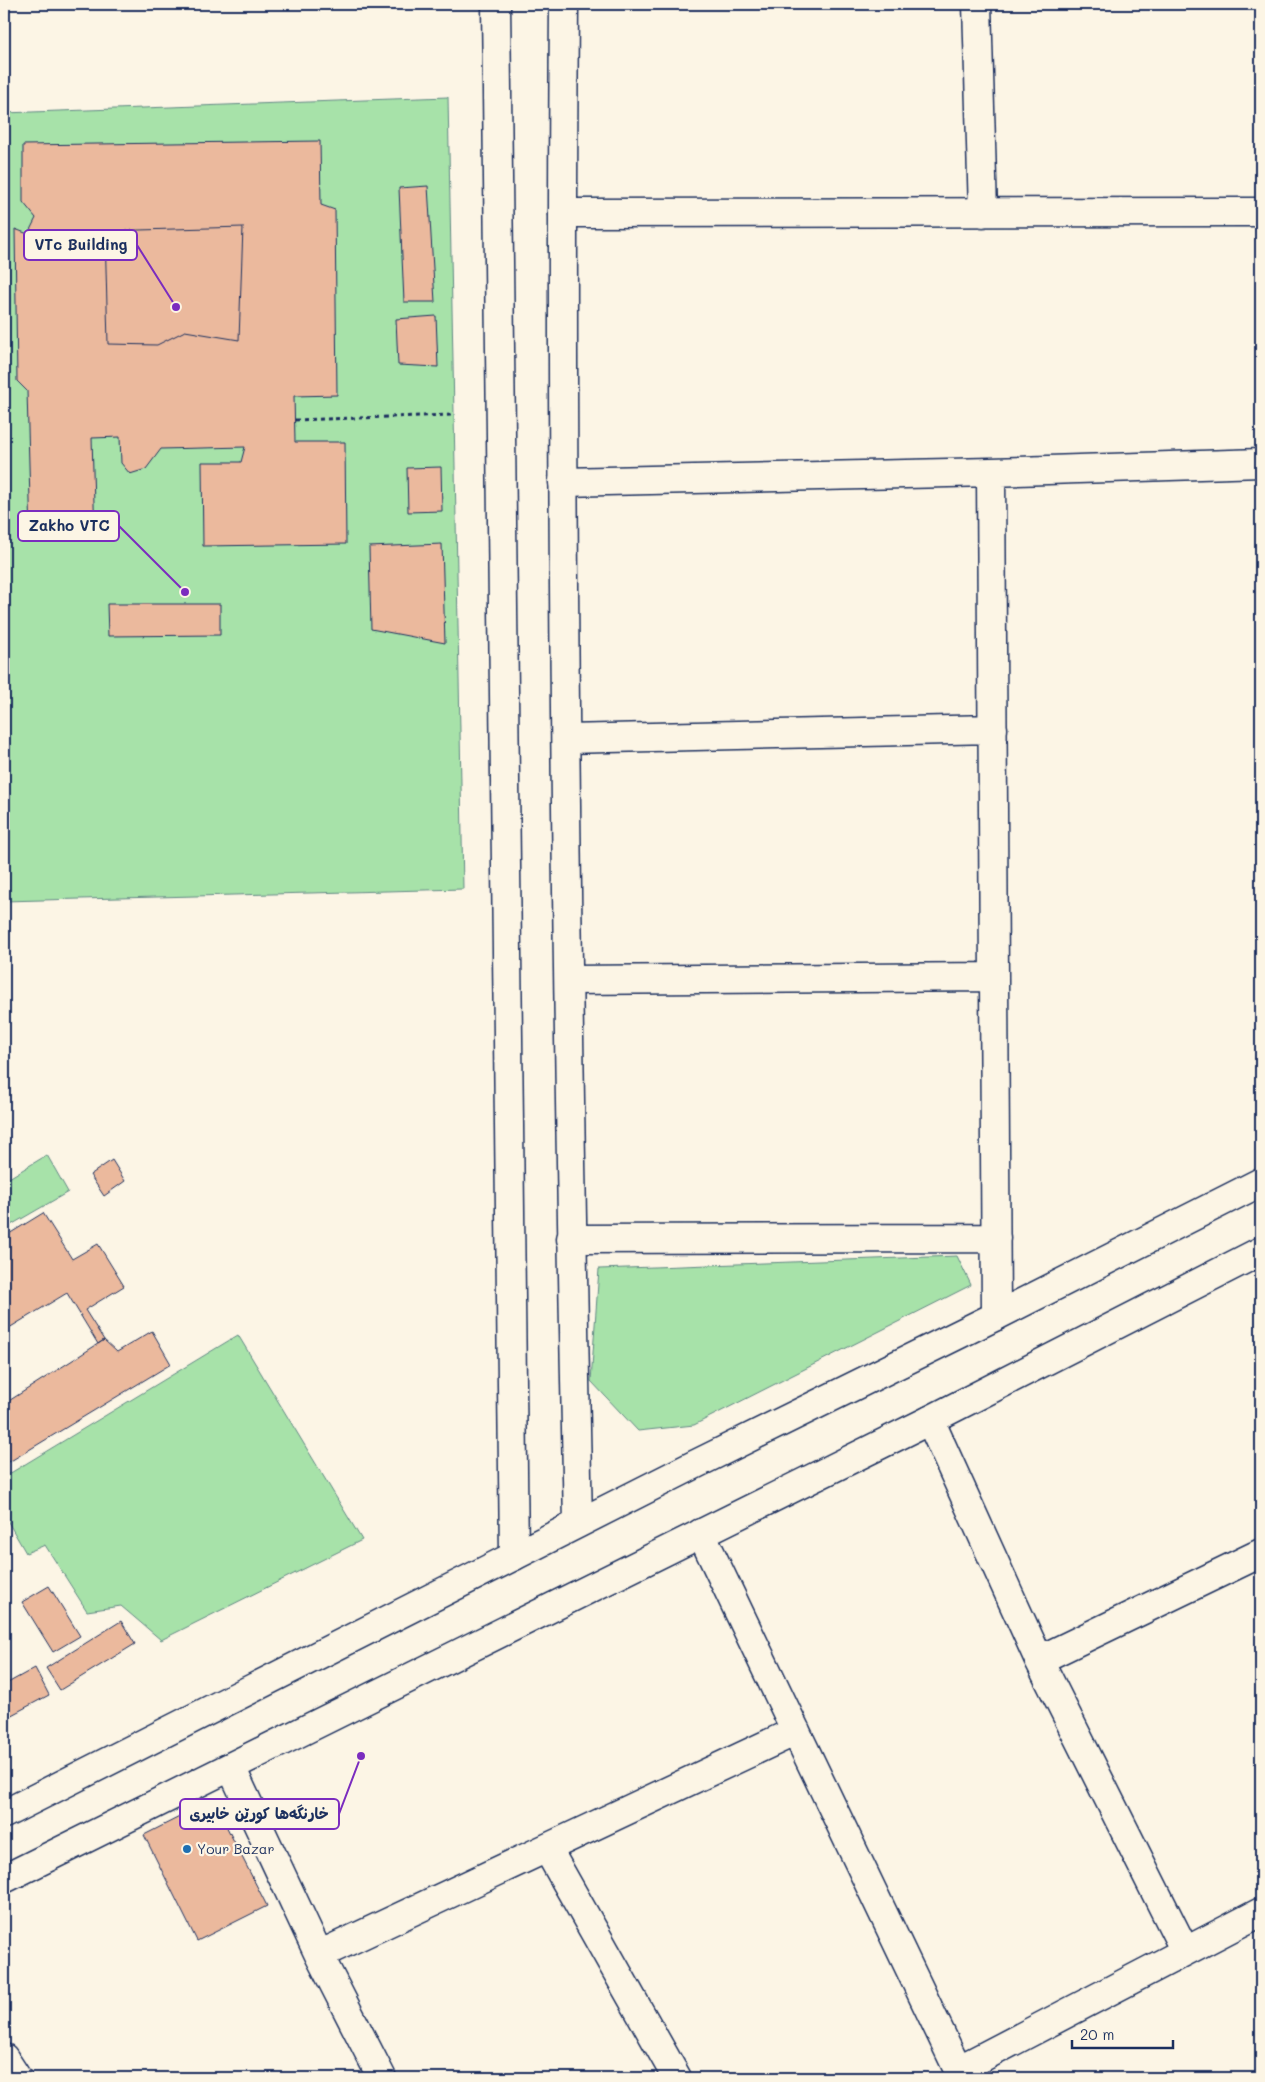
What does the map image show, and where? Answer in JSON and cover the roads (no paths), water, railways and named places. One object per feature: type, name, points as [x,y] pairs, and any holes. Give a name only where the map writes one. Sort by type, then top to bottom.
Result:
[{"type":"street","points":[[496,4],[514,1556]]},
{"type":"street","points":[[564,4],[563,213],[566,739],[572,1239],[578,1523]]},
{"type":"street","points":[[978,4],[983,213]]},
{"type":"street","points":[[563,213],[1261,212]]},
{"type":"street","points":[[564,482],[991,472],[1261,463]]},
{"type":"street","points":[[991,472],[996,1316]]},
{"type":"street","points":[[566,739],[993,729]]},
{"type":"street","points":[[569,980],[994,977]]},
{"type":"street","points":[[4,1814],[578,1523],[996,1316],[1261,1182]]},
{"type":"street","points":[[572,1239],[996,1238]]},
{"type":"street","points":[[4,1879],[930,1420],[1261,1251]]},
{"type":"street","points":[[930,1420],[1039,1660],[1185,1951]]},
{"type":"street","points":[[702,1533],[960,2074],[1185,1951],[1261,1912]]},
{"type":"street","points":[[1039,1660],[1261,1553]]},
{"type":"street","points":[[319,1955],[796,1731]]},
{"type":"street","points":[[230,1767],[319,1955],[382,2078]]},
{"type":"street","points":[[547,1848],[677,2078]]},
{"type":"street","points":[[4,2058],[17,2078]]},
{"type":"place","name":"VTc Building","points":[[176,307]]},
{"type":"place","name":"Zakho VTC","points":[[185,592]]},
{"type":"place","name":"خارنگه‌ها كورێن خابيرى","points":[[361,1756]]},
{"type":"place","name":"Your Bazar","points":[[187,1849]]}]
